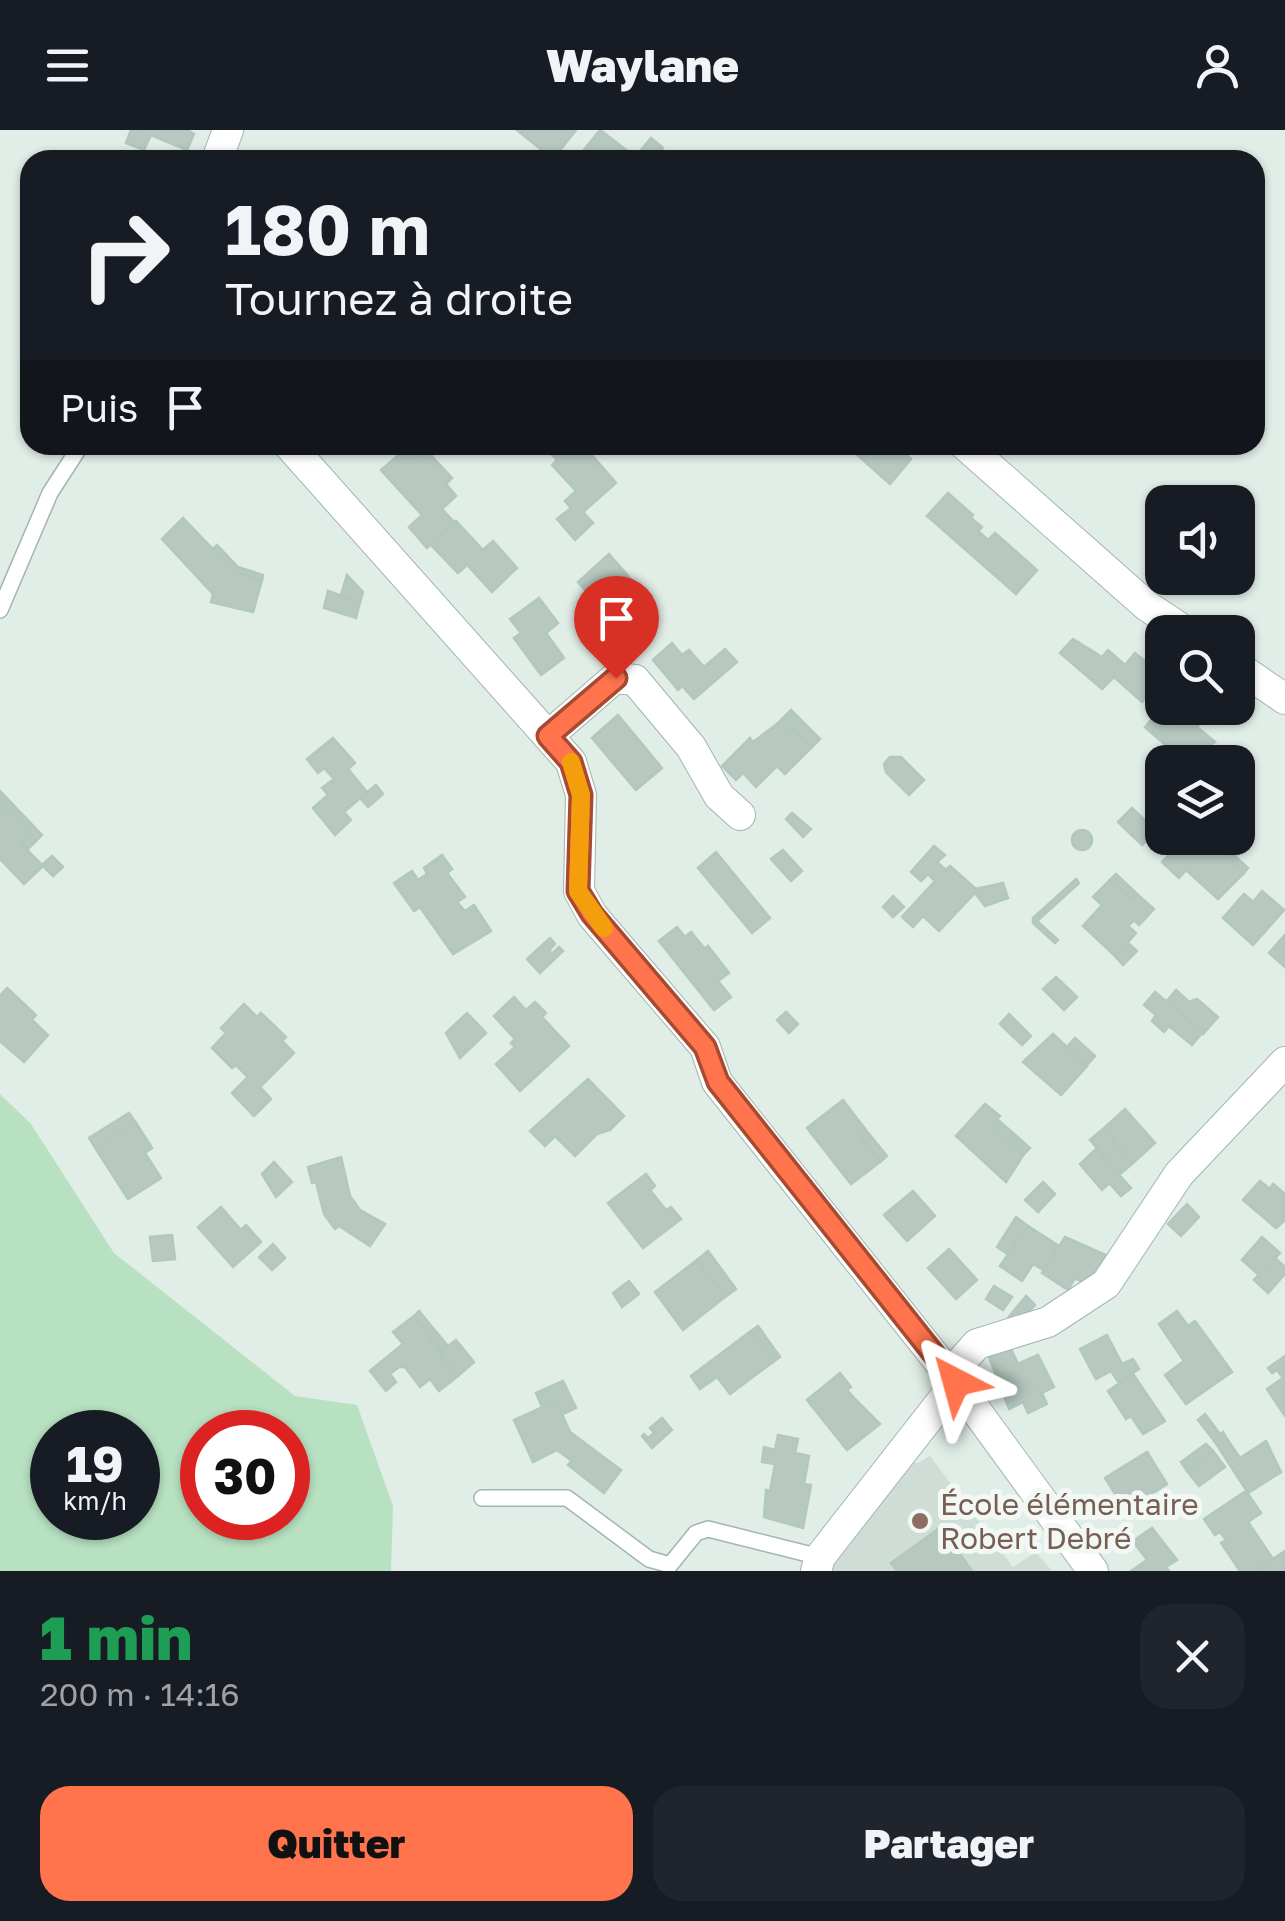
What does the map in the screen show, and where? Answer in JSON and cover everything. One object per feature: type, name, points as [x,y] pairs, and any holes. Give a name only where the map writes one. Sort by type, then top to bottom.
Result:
[{"type":"street","points":[[297,455],[571,762],[581,795],[578,891],[592,914],[705,1047],[718,1082],[956,1382],[1093,1571]]},
{"type":"street","points":[[975,455],[1161,615]]},
{"type":"street","points":[[548,736],[616,678],[636,680],[691,747],[719,796],[740,814]]},
{"type":"street","points":[[1255,679],[1285,700]]},
{"type":"street","points":[[818,1564],[956,1382],[961,1362],[977,1344],[1048,1322],[1106,1284],[1179,1174],[1285,1062]]},
{"type":"lane","points":[[0,610],[50,493],[75,455]]},
{"type":"lane","points":[[482,1498],[567,1498],[649,1559],[670,1564],[696,1533],[708,1529],[818,1564]]},
{"type":"shaded area","name":"École élémentaire Robert Debré","points":[[930,1456],[1013,1567],[1036,1552],[1052,1571],[823,1571],[907,1462],[918,1463]]},
{"type":"green space","points":[[0,1094],[31,1124],[114,1253],[295,1396],[357,1405],[393,1506],[391,1571],[0,1571]]},
{"type":"building","points":[[131,130],[187,130],[194,134],[187,150],[151,135],[144,150],[126,143]]},
{"type":"building","points":[[517,130],[576,130],[560,150],[542,150]]},
{"type":"building","points":[[600,130],[626,150],[584,150]]},
{"type":"building","points":[[651,138],[663,148],[661,150],[641,150]]},
{"type":"building","points":[[398,455],[431,455],[452,478],[446,484],[456,496],[442,509],[454,522],[427,548],[409,527],[422,515],[381,470]]},
{"type":"building","points":[[552,455],[592,455],[616,483],[583,512],[593,523],[575,540],[557,519],[571,508],[565,501],[576,491],[552,465],[557,460]]},
{"type":"building","points":[[857,455],[907,455],[911,459],[890,484]]},
{"type":"building","points":[[948,493],[973,515],[971,518],[982,527],[978,531],[988,540],[995,533],[1037,570],[1016,594],[927,516]]},
{"type":"building","points":[[183,518],[235,572],[262,580],[253,612],[211,602],[213,594],[162,539]]},
{"type":"building","points":[[456,521],[483,550],[493,541],[517,568],[492,592],[467,565],[458,573],[430,544]]},
{"type":"building","points":[[217,545],[238,567],[263,575],[262,580],[235,572],[213,549]]},
{"type":"building","points":[[609,554],[648,599],[617,626],[578,582]]},
{"type":"building","points":[[347,575],[363,592],[360,602],[341,595]]},
{"type":"building","points":[[328,591],[360,602],[356,618],[324,608]]},
{"type":"building","points":[[539,598],[558,623],[546,633],[564,658],[541,675],[514,638],[521,633],[510,619]]},
{"type":"building","points":[[1073,639],[1102,657],[1108,650],[1125,665],[1135,653],[1145,661],[1145,698],[1142,702],[1114,677],[1102,689],[1060,653]]},
{"type":"building","points":[[672,643],[682,655],[689,650],[704,667],[725,649],[737,662],[694,699],[682,686],[678,690],[653,660]]},
{"type":"building","points":[[791,710],[820,739],[812,747],[792,728],[786,733],[777,724]]},
{"type":"building","points":[[618,715],[662,768],[636,790],[592,738]]},
{"type":"building","points":[[777,724],[786,733],[792,728],[812,747],[785,774],[777,766],[756,787],[743,773],[736,780],[722,766],[750,738],[753,742]]},
{"type":"building","points":[[1199,725],[1215,742],[1166,745],[1145,727]]},
{"type":"building","points":[[333,738],[355,763],[348,769],[367,792],[344,812],[351,820],[335,835],[313,808],[328,795],[322,788],[334,779],[324,768],[318,773],[307,759]]},
{"type":"building","points":[[890,757],[901,757],[924,780],[909,795],[886,772],[884,764]]},
{"type":"building","points":[[376,785],[383,794],[368,807],[360,798]]},
{"type":"building","points":[[0,791],[42,835],[27,850],[21,844],[31,835],[0,801]]},
{"type":"building","points":[[0,801],[31,835],[21,844],[42,865],[52,856],[63,867],[53,876],[43,866],[24,884],[0,859]]},
{"type":"building","points":[[1132,808],[1145,820],[1145,842],[1142,845],[1118,822]]},
{"type":"building","points":[[792,813],[811,829],[803,837],[786,819]]},
{"type":"building","points":[[1078,830],[1086,830],[1092,840],[1086,850],[1078,850],[1072,844],[1072,836]]},
{"type":"building","points":[[934,846],[945,855],[937,862],[946,870],[950,866],[976,889],[1003,883],[1008,898],[985,906],[975,893],[939,931],[923,916],[913,927],[902,917],[935,881],[928,874],[921,881],[911,872]]},
{"type":"building","points":[[783,850],[802,871],[791,881],[771,859]]},
{"type":"building","points":[[716,852],[770,918],[752,933],[698,868]]},
{"type":"building","points":[[442,855],[452,869],[447,873],[465,897],[457,902],[465,911],[474,905],[491,931],[453,954],[420,907],[414,911],[394,883],[412,871],[418,880],[427,874],[424,868]]},
{"type":"building","points":[[1169,855],[1224,855],[1244,873],[1218,899],[1186,870],[1179,878],[1162,862]]},
{"type":"building","points":[[1224,855],[1234,855],[1248,868],[1244,873]]},
{"type":"building","points":[[1116,874],[1137,894],[1131,900],[1110,880]]},
{"type":"building","points":[[1076,879],[1079,883],[1037,921],[1058,940],[1055,943],[1033,923],[1033,918]]},
{"type":"building","points":[[1110,880],[1131,900],[1137,894],[1154,909],[1139,925],[1134,920],[1128,926],[1136,933],[1115,956],[1083,926],[1102,905],[1093,897]]},
{"type":"building","points":[[1262,891],[1284,910],[1253,945],[1223,918],[1244,894],[1253,902]]},
{"type":"building","points":[[893,896],[904,907],[893,917],[883,907]]},
{"type":"building","points":[[677,927],[685,937],[691,932],[705,949],[708,946],[729,973],[718,981],[731,997],[714,1010],[659,941]]},
{"type":"building","points":[[1285,935],[1285,967],[1269,953]]},
{"type":"building","points":[[550,938],[555,944],[549,950],[552,954],[559,947],[563,951],[540,973],[527,959]]},
{"type":"building","points":[[1128,943],[1137,951],[1123,965],[1115,956]]},
{"type":"building","points":[[1056,977],[1077,997],[1064,1010],[1043,989]]},
{"type":"building","points":[[7,988],[36,1015],[32,1020],[48,1035],[24,1062],[0,1041],[0,996]]},
{"type":"building","points":[[1176,990],[1189,1002],[1197,999],[1218,1017],[1203,1034],[1166,1002]]},
{"type":"building","points":[[1155,992],[1203,1032],[1192,1045],[1169,1026],[1164,1032],[1152,1021],[1156,1015],[1144,1005]]},
{"type":"building","points":[[514,997],[526,1010],[535,1002],[546,1013],[542,1017],[569,1046],[520,1091],[496,1064],[515,1047],[511,1043],[515,1039],[494,1016]]},
{"type":"building","points":[[244,1004],[257,1017],[261,1013],[286,1037],[282,1041],[294,1053],[260,1087],[271,1099],[254,1116],[232,1093],[248,1077],[236,1065],[232,1068],[212,1048],[226,1033],[221,1028]]},
{"type":"building","points":[[786,1012],[798,1024],[789,1033],[777,1020]]},
{"type":"building","points":[[467,1013],[486,1033],[460,1058],[446,1033]]},
{"type":"building","points":[[1009,1014],[1031,1036],[1022,1045],[1000,1024]]},
{"type":"building","points":[[1053,1034],[1087,1066],[1061,1095],[1023,1062]]},
{"type":"building","points":[[1075,1038],[1095,1056],[1087,1065],[1067,1047]]},
{"type":"building","points":[[588,1079],[624,1116],[610,1130],[597,1134],[575,1156],[555,1136],[545,1146],[530,1131]]},
{"type":"building","points":[[843,1100],[865,1129],[859,1135],[880,1162],[851,1184],[807,1128]]},
{"type":"building","points":[[985,1104],[1000,1116],[991,1126],[1024,1154],[1006,1182],[956,1136]]},
{"type":"building","points":[[1125,1109],[1155,1143],[1133,1163],[1103,1129]]},
{"type":"building","points":[[129,1113],[136,1123],[96,1149],[89,1138]]},
{"type":"building","points":[[997,1119],[1030,1148],[1024,1154],[991,1126]]},
{"type":"building","points":[[136,1123],[152,1148],[145,1153],[161,1178],[128,1199],[96,1149]]},
{"type":"building","points":[[865,1129],[887,1156],[880,1162],[859,1135]]},
{"type":"building","points":[[1103,1129],[1133,1163],[1120,1174],[1090,1140]]},
{"type":"building","points":[[1096,1149],[1131,1188],[1121,1196],[1109,1183],[1102,1190],[1080,1164]]},
{"type":"building","points":[[341,1157],[350,1196],[360,1210],[385,1224],[370,1246],[339,1226],[335,1229],[324,1214],[316,1182],[312,1183],[308,1167]]},
{"type":"building","points":[[274,1162],[292,1182],[276,1197],[262,1174]]},
{"type":"building","points":[[646,1174],[655,1186],[650,1190],[666,1210],[671,1207],[681,1219],[643,1248],[608,1203]]},
{"type":"building","points":[[1260,1181],[1270,1189],[1273,1184],[1285,1194],[1285,1220],[1276,1228],[1243,1200]]},
{"type":"building","points":[[1043,1182],[1055,1194],[1038,1212],[1025,1200]]},
{"type":"building","points":[[913,1191],[935,1216],[907,1241],[884,1215]]},
{"type":"building","points":[[1187,1204],[1199,1217],[1181,1236],[1168,1224]]},
{"type":"building","points":[[221,1207],[241,1230],[246,1225],[261,1242],[233,1267],[198,1227]]},
{"type":"building","points":[[1016,1217],[1028,1226],[1009,1255],[997,1247]]},
{"type":"building","points":[[1028,1226],[1059,1246],[1044,1270],[1033,1264],[1022,1281],[1000,1266]]},
{"type":"building","points":[[172,1235],[175,1259],[153,1261],[150,1237]]},
{"type":"building","points":[[1065,1237],[1108,1256],[1089,1286],[1075,1278],[1068,1290],[1042,1273]]},
{"type":"building","points":[[1262,1237],[1280,1253],[1259,1275],[1242,1260]]},
{"type":"building","points":[[273,1244],[285,1258],[272,1270],[259,1257]]},
{"type":"building","points":[[949,1249],[977,1280],[956,1299],[928,1268]]},
{"type":"building","points":[[708,1251],[736,1289],[725,1297],[697,1260]]},
{"type":"building","points":[[1275,1258],[1285,1267],[1285,1274],[1268,1293],[1254,1280]]},
{"type":"building","points":[[697,1260],[725,1297],[683,1330],[655,1292]]},
{"type":"building","points":[[629,1281],[639,1294],[622,1307],[613,1293]]},
{"type":"building","points":[[994,1286],[1012,1297],[1003,1310],[986,1299]]},
{"type":"building","points":[[1026,1296],[1035,1305],[1024,1317],[999,1329]]},
{"type":"building","points":[[419,1311],[448,1346],[442,1351],[414,1316]]},
{"type":"building","points":[[1177,1311],[1188,1326],[1195,1321],[1232,1372],[1186,1404],[1165,1375],[1184,1361],[1159,1324]]},
{"type":"building","points":[[414,1316],[458,1376],[439,1391],[430,1379],[420,1387],[405,1367],[399,1367],[390,1374],[396,1382],[386,1391],[370,1371],[403,1344],[393,1332]]},
{"type":"building","points":[[758,1326],[780,1357],[773,1362],[751,1331]]},
{"type":"building","points":[[751,1331],[773,1362],[730,1394],[717,1377],[700,1389],[691,1376]]},
{"type":"building","points":[[1107,1335],[1122,1364],[1133,1359],[1139,1369],[1119,1383],[1111,1371],[1096,1379],[1080,1349]]},
{"type":"building","points":[[456,1340],[474,1362],[458,1376],[439,1353]]},
{"type":"building","points":[[1010,1347],[1018,1364],[1038,1355],[1054,1387],[1042,1393],[1047,1404],[1028,1413],[1023,1402],[1009,1409],[989,1357]]},
{"type":"building","points":[[1285,1356],[1285,1416],[1267,1389],[1283,1378],[1277,1370],[1272,1373],[1268,1368]]},
{"type":"building","points":[[840,1373],[851,1387],[847,1390],[880,1424],[847,1450],[807,1400]]},
{"type":"building","points":[[1133,1374],[1165,1421],[1143,1434],[1131,1416],[1126,1419],[1108,1391]]},
{"type":"building","points":[[563,1381],[576,1408],[563,1414],[556,1401],[542,1407],[536,1393]]},
{"type":"building","points":[[556,1401],[570,1432],[621,1470],[604,1493],[568,1465],[572,1461],[557,1450],[533,1462],[514,1420]]},
{"type":"building","points":[[1205,1414],[1225,1436],[1215,1442],[1198,1420]]},
{"type":"building","points":[[662,1418],[672,1430],[652,1448],[642,1436],[648,1438],[654,1433],[650,1428]]},
{"type":"building","points":[[778,1435],[798,1439],[795,1453],[809,1456],[804,1484],[811,1485],[803,1528],[764,1517],[766,1490],[770,1491],[775,1464],[762,1462],[764,1447],[775,1450]]},
{"type":"building","points":[[1225,1436],[1240,1458],[1266,1441],[1281,1472],[1248,1493],[1215,1442]]},
{"type":"building","points":[[1206,1444],[1213,1451],[1187,1471],[1181,1462]]},
{"type":"building","points":[[1213,1451],[1225,1467],[1199,1486],[1187,1471]]},
{"type":"building","points":[[1147,1452],[1167,1484],[1138,1502],[1135,1497],[1122,1505],[1105,1478]]},
{"type":"building","points":[[1246,1491],[1261,1513],[1248,1522],[1273,1559],[1259,1571],[1240,1571],[1221,1543],[1226,1540],[1220,1532],[1215,1535],[1204,1519]]},
{"type":"building","points":[[941,1527],[972,1571],[897,1571],[891,1563]]},
{"type":"building","points":[[1152,1528],[1177,1560],[1166,1567],[1169,1571],[1131,1571],[1147,1560],[1133,1541]]},
{"type":"building","points":[[1285,1551],[1285,1571],[1259,1571],[1258,1569]]},
{"type":"slow traffic","points":[[571,762],[581,795],[578,891],[604,928]]},
{"type":"place","name":"École élémentaire Robert Debré","points":[[920,1521]]},
{"type":"route","points":[[616,678],[548,736],[571,762],[581,795],[578,891],[592,914],[705,1047],[718,1082],[956,1382]]}]
